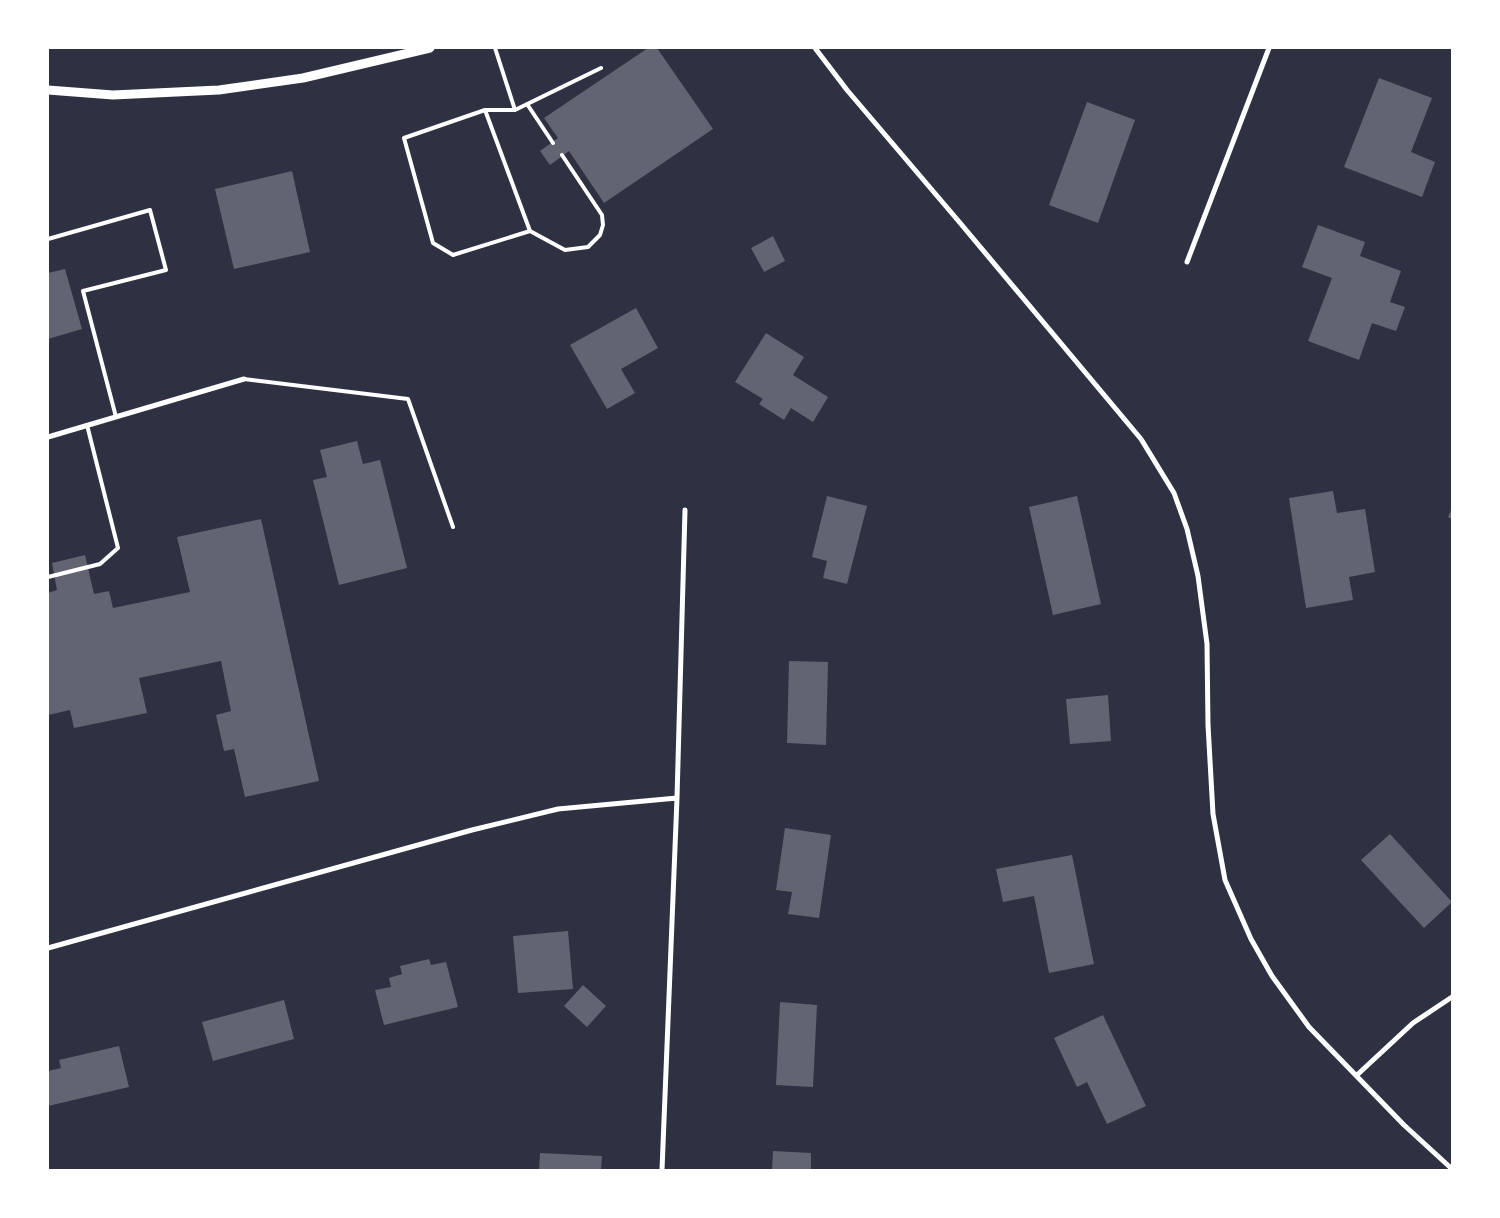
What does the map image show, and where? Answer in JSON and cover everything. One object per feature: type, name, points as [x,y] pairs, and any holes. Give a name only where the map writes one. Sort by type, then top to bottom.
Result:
[{"type":"street","points":[[48,90],[113,95],[219,90],[303,78],[430,48]]},
{"type":"street","points":[[815,48],[847,90],[1141,439],[1174,493],[1187,529],[1198,576],[1207,644],[1208,725],[1213,814],[1225,880],[1251,939],[1272,976],[1309,1027],[1404,1125],[1452,1169]]},
{"type":"street","points":[[1187,262],[1269,48]]},
{"type":"street","points":[[48,437],[244,379]]},
{"type":"street","points":[[662,1170],[677,798],[685,510]]},
{"type":"street","points":[[48,948],[472,830],[558,809],[677,798]]},
{"type":"street","points":[[1357,1075],[1413,1023],[1452,997]]},
{"type":"lane","points":[[495,48],[514,110]]},
{"type":"lane","points":[[530,231],[453,255],[433,242],[404,138],[484,110],[514,110],[601,68]]},
{"type":"lane","points":[[527,104],[553,143]]},
{"type":"lane","points":[[484,110],[530,231],[565,250],[588,247],[600,235],[603,225],[602,214],[562,155]]},
{"type":"lane","points":[[48,239],[150,210],[166,270],[82,291],[116,417]]},
{"type":"lane","points":[[244,379],[408,399],[453,527]]},
{"type":"lane","points":[[48,577],[100,564],[118,548],[87,425]]},
{"type":"building","points":[[648,48],[657,48],[713,129],[604,203],[569,151],[550,165],[540,151],[558,138],[544,118]]},
{"type":"building","points":[[1379,78],[1432,98],[1411,152],[1435,162],[1422,197],[1344,167]]},
{"type":"building","points":[[1087,102],[1135,120],[1098,223],[1049,205]]},
{"type":"building","points":[[292,171],[310,252],[234,269],[215,189]]},
{"type":"building","points":[[1318,225],[1365,242],[1360,256],[1401,271],[1390,302],[1405,307],[1396,331],[1372,323],[1359,360],[1308,341],[1332,278],[1302,267]]},
{"type":"building","points":[[773,236],[785,261],[764,272],[751,248]]},
{"type":"building","points":[[65,269],[82,329],[48,339],[48,273]]},
{"type":"building","points":[[636,308],[658,348],[621,369],[635,393],[607,409],[570,345]]},
{"type":"building","points":[[766,333],[804,357],[793,375],[828,397],[813,422],[791,408],[784,420],[759,404],[763,399],[735,382]]},
{"type":"building","points":[[357,441],[363,464],[380,460],[407,568],[339,585],[313,480],[327,477],[320,450]]},
{"type":"building","points":[[1333,491],[1337,513],[1365,509],[1375,572],[1349,577],[1353,600],[1306,608],[1289,498]]},
{"type":"building","points":[[827,496],[867,506],[847,584],[823,578],[827,561],[812,557]]},
{"type":"building","points":[[1077,496],[1101,604],[1053,615],[1029,507]]},
{"type":"building","points":[[1452,508],[1452,519],[1448,517]]},
{"type":"building","points":[[261,519],[319,781],[245,797],[234,749],[224,751],[216,715],[231,711],[221,661],[139,678],[147,713],[74,728],[70,710],[48,715],[48,593],[57,590],[52,563],[85,555],[94,594],[109,591],[113,608],[190,592],[177,537]]},
{"type":"building","points":[[789,661],[828,662],[826,745],[787,743]]},
{"type":"building","points":[[1108,695],[1111,741],[1070,744],[1066,699]]},
{"type":"building","points":[[785,828],[831,835],[819,918],[788,914],[792,892],[776,890]]},
{"type":"building","points":[[1390,834],[1452,902],[1424,928],[1361,860]]},
{"type":"building","points":[[1072,855],[1094,964],[1049,973],[1034,896],[1003,902],[996,869]]},
{"type":"building","points":[[568,931],[573,989],[518,993],[513,936]]},
{"type":"building","points":[[429,959],[431,965],[446,962],[458,1007],[384,1025],[375,990],[391,987],[389,978],[402,974],[400,966]]},
{"type":"building","points":[[583,985],[606,1006],[587,1027],[564,1006]]},
{"type":"building","points":[[284,1000],[294,1039],[213,1061],[202,1022]]},
{"type":"building","points":[[780,1002],[817,1005],[813,1087],[776,1085]]},
{"type":"building","points":[[1103,1015],[1146,1106],[1107,1124],[1087,1082],[1077,1087],[1054,1038]]},
{"type":"building","points":[[119,1046],[129,1087],[48,1106],[48,1071],[61,1068],[59,1060]]},
{"type":"building","points":[[773,1151],[811,1153],[811,1170],[772,1170]]},
{"type":"building","points":[[540,1153],[602,1156],[601,1170],[539,1170]]}]
